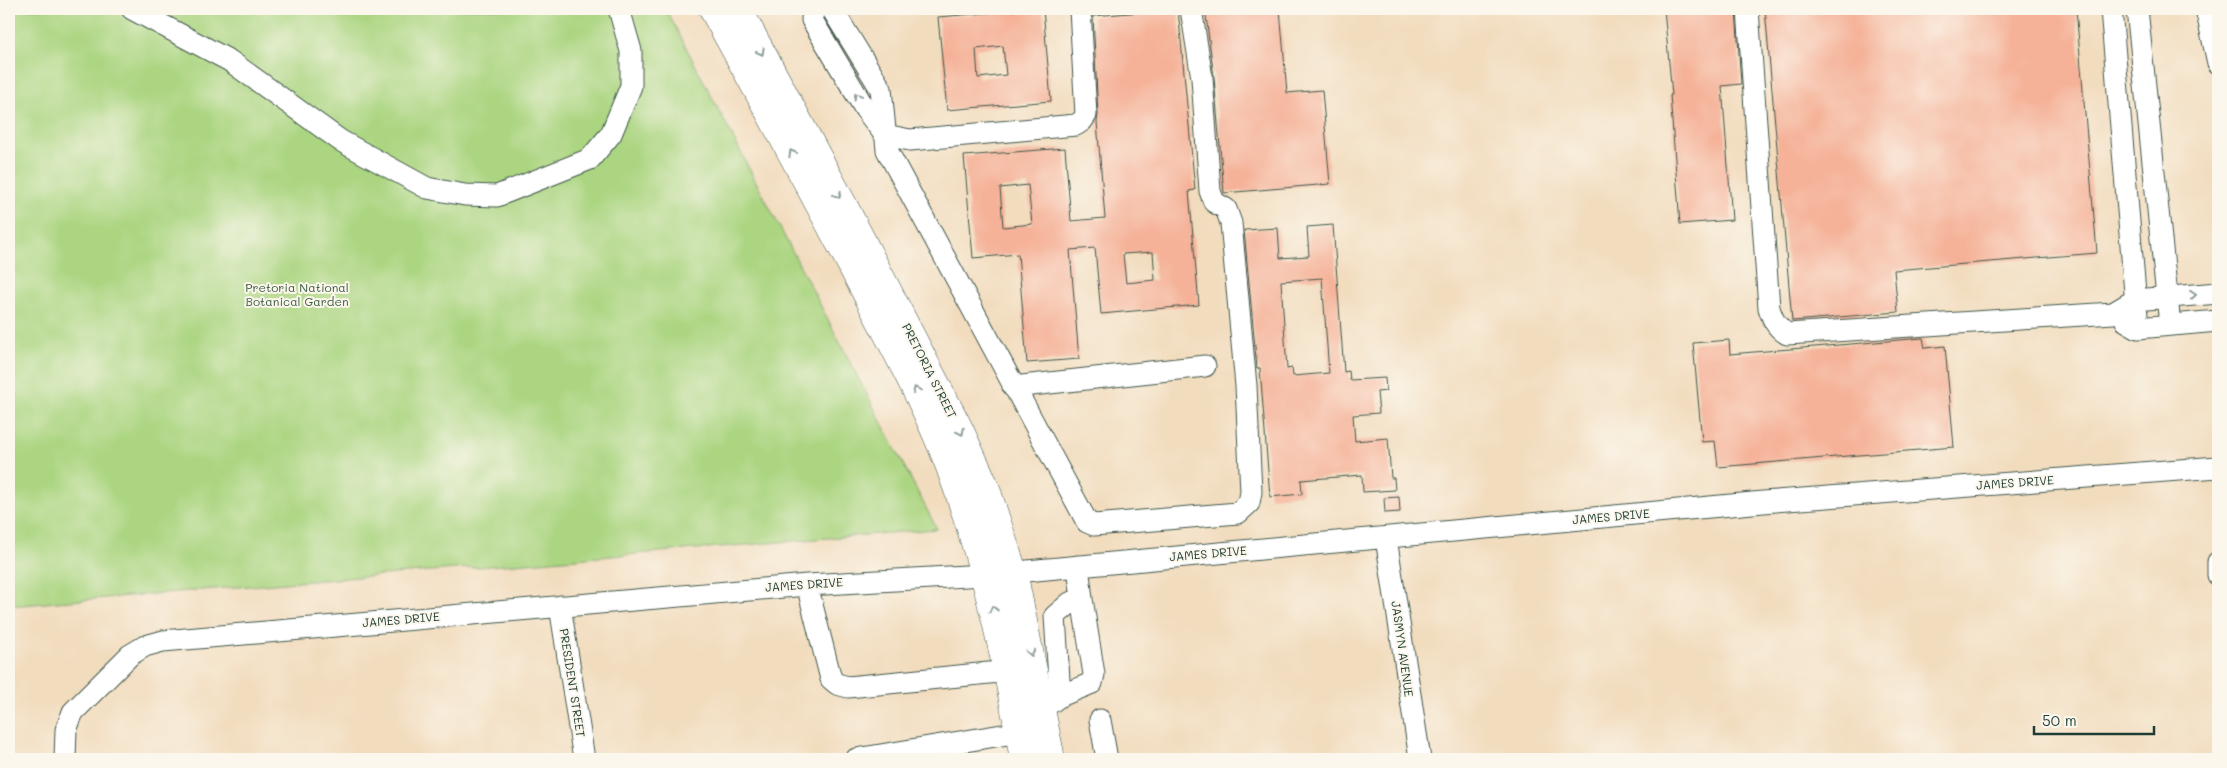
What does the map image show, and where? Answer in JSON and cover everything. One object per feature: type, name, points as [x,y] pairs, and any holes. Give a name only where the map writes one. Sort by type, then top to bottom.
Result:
[{"type":"main road","name":"PRETORIA STREET","points":[[713,9],[822,207],[915,389],[956,483],[984,574],[1009,671],[1024,759]]},
{"type":"main road","name":"PRETORIA STREET","points":[[738,9],[840,199],[960,431],[986,490],[1013,572],[1025,624],[1051,703],[1051,759]]},
{"type":"street","points":[[132,9],[230,60],[341,140],[427,188],[465,195],[497,196],[590,159],[611,134],[631,86],[631,51],[619,9]]},
{"type":"street","points":[[813,9],[812,20],[865,109],[885,135],[910,140],[1076,125],[1082,122],[1086,116],[1080,9]]},
{"type":"street","points":[[832,9],[881,89],[887,150],[1087,522],[1094,524],[1238,513],[1249,503],[1251,492],[1246,386],[1231,223],[1226,209],[1214,202],[1210,191],[1202,78],[1191,9]]},
{"type":"street","points":[[1748,9],[1770,308],[1773,320],[1787,334],[2113,313],[2135,300],[2218,293]]},
{"type":"street","points":[[2111,9],[2138,328]]},
{"type":"street","points":[[2138,9],[2170,325]]},
{"type":"street","points":[[2206,9],[2218,63]]},
{"type":"street","points":[[2113,313],[2138,328],[2218,321]]},
{"type":"street","points":[[1013,387],[1205,366]]},
{"type":"street","name":"JAMES DRIVE","points":[[65,759],[66,730],[73,712],[116,668],[145,646],[163,641],[807,585],[1013,572],[1763,502],[2218,467]]},
{"type":"street","name":"JASMYN AVENUE","points":[[1386,538],[1420,759]]},
{"type":"street","points":[[2218,562],[2218,575]]},
{"type":"street","points":[[1078,566],[1094,674],[1092,683],[1051,703],[1055,616],[1070,603],[1082,599]]},
{"type":"street","points":[[807,585],[831,679],[837,684],[848,687],[1009,671]]},
{"type":"street","name":"PRESIDENT STREET","points":[[560,606],[584,759]]},
{"type":"street","points":[[1025,624],[1054,624]]},
{"type":"street","points":[[1100,720],[1107,759]]},
{"type":"street","points":[[856,759],[949,752],[1020,732]]},
{"type":"green space","name":"Pretoria National Botanical Garden","points":[[9,9],[666,9],[937,529],[9,606]]},
{"type":"building","points":[[1043,9],[1051,101],[947,110],[938,17]],"holes":[[[1003,46],[1006,75],[978,78],[976,49]]]},
{"type":"building","points":[[1178,9],[1195,190],[1189,191],[1199,305],[1101,314],[1095,248],[1070,250],[1079,359],[1027,363],[1018,254],[973,258],[964,156],[1065,148],[1071,221],[1105,218],[1097,122],[1093,16]],"holes":[[[1028,185],[1032,224],[1003,227],[1000,188]],[[1153,252],[1155,280],[1126,283],[1123,254]]]},
{"type":"building","points":[[1205,9],[1280,9],[1287,93],[1322,90],[1330,184],[1224,193],[1214,77]]},
{"type":"building","points":[[1664,9],[1736,9],[1741,84],[1722,86],[1732,220],[1680,224],[1670,95],[1672,95]]},
{"type":"building","points":[[1765,9],[2076,9],[2097,253],[1894,270],[1898,312],[1792,321]]},
{"type":"building","points":[[1333,225],[1344,372],[1349,371],[1350,380],[1385,378],[1386,391],[1377,392],[1379,413],[1353,415],[1355,441],[1388,438],[1391,478],[1394,478],[1395,490],[1363,492],[1362,475],[1301,480],[1302,494],[1270,497],[1260,368],[1257,368],[1244,230],[1278,228],[1280,258],[1309,256],[1307,227]],"holes":[[[1322,278],[1329,373],[1293,376],[1292,368],[1287,369],[1281,281]]]},
{"type":"building","points":[[1923,338],[1925,348],[1945,346],[1954,447],[1718,467],[1715,441],[1702,442],[1693,343],[1729,340],[1730,354]]},
{"type":"building","points":[[1399,497],[1400,512],[1385,513],[1384,498]]}]
